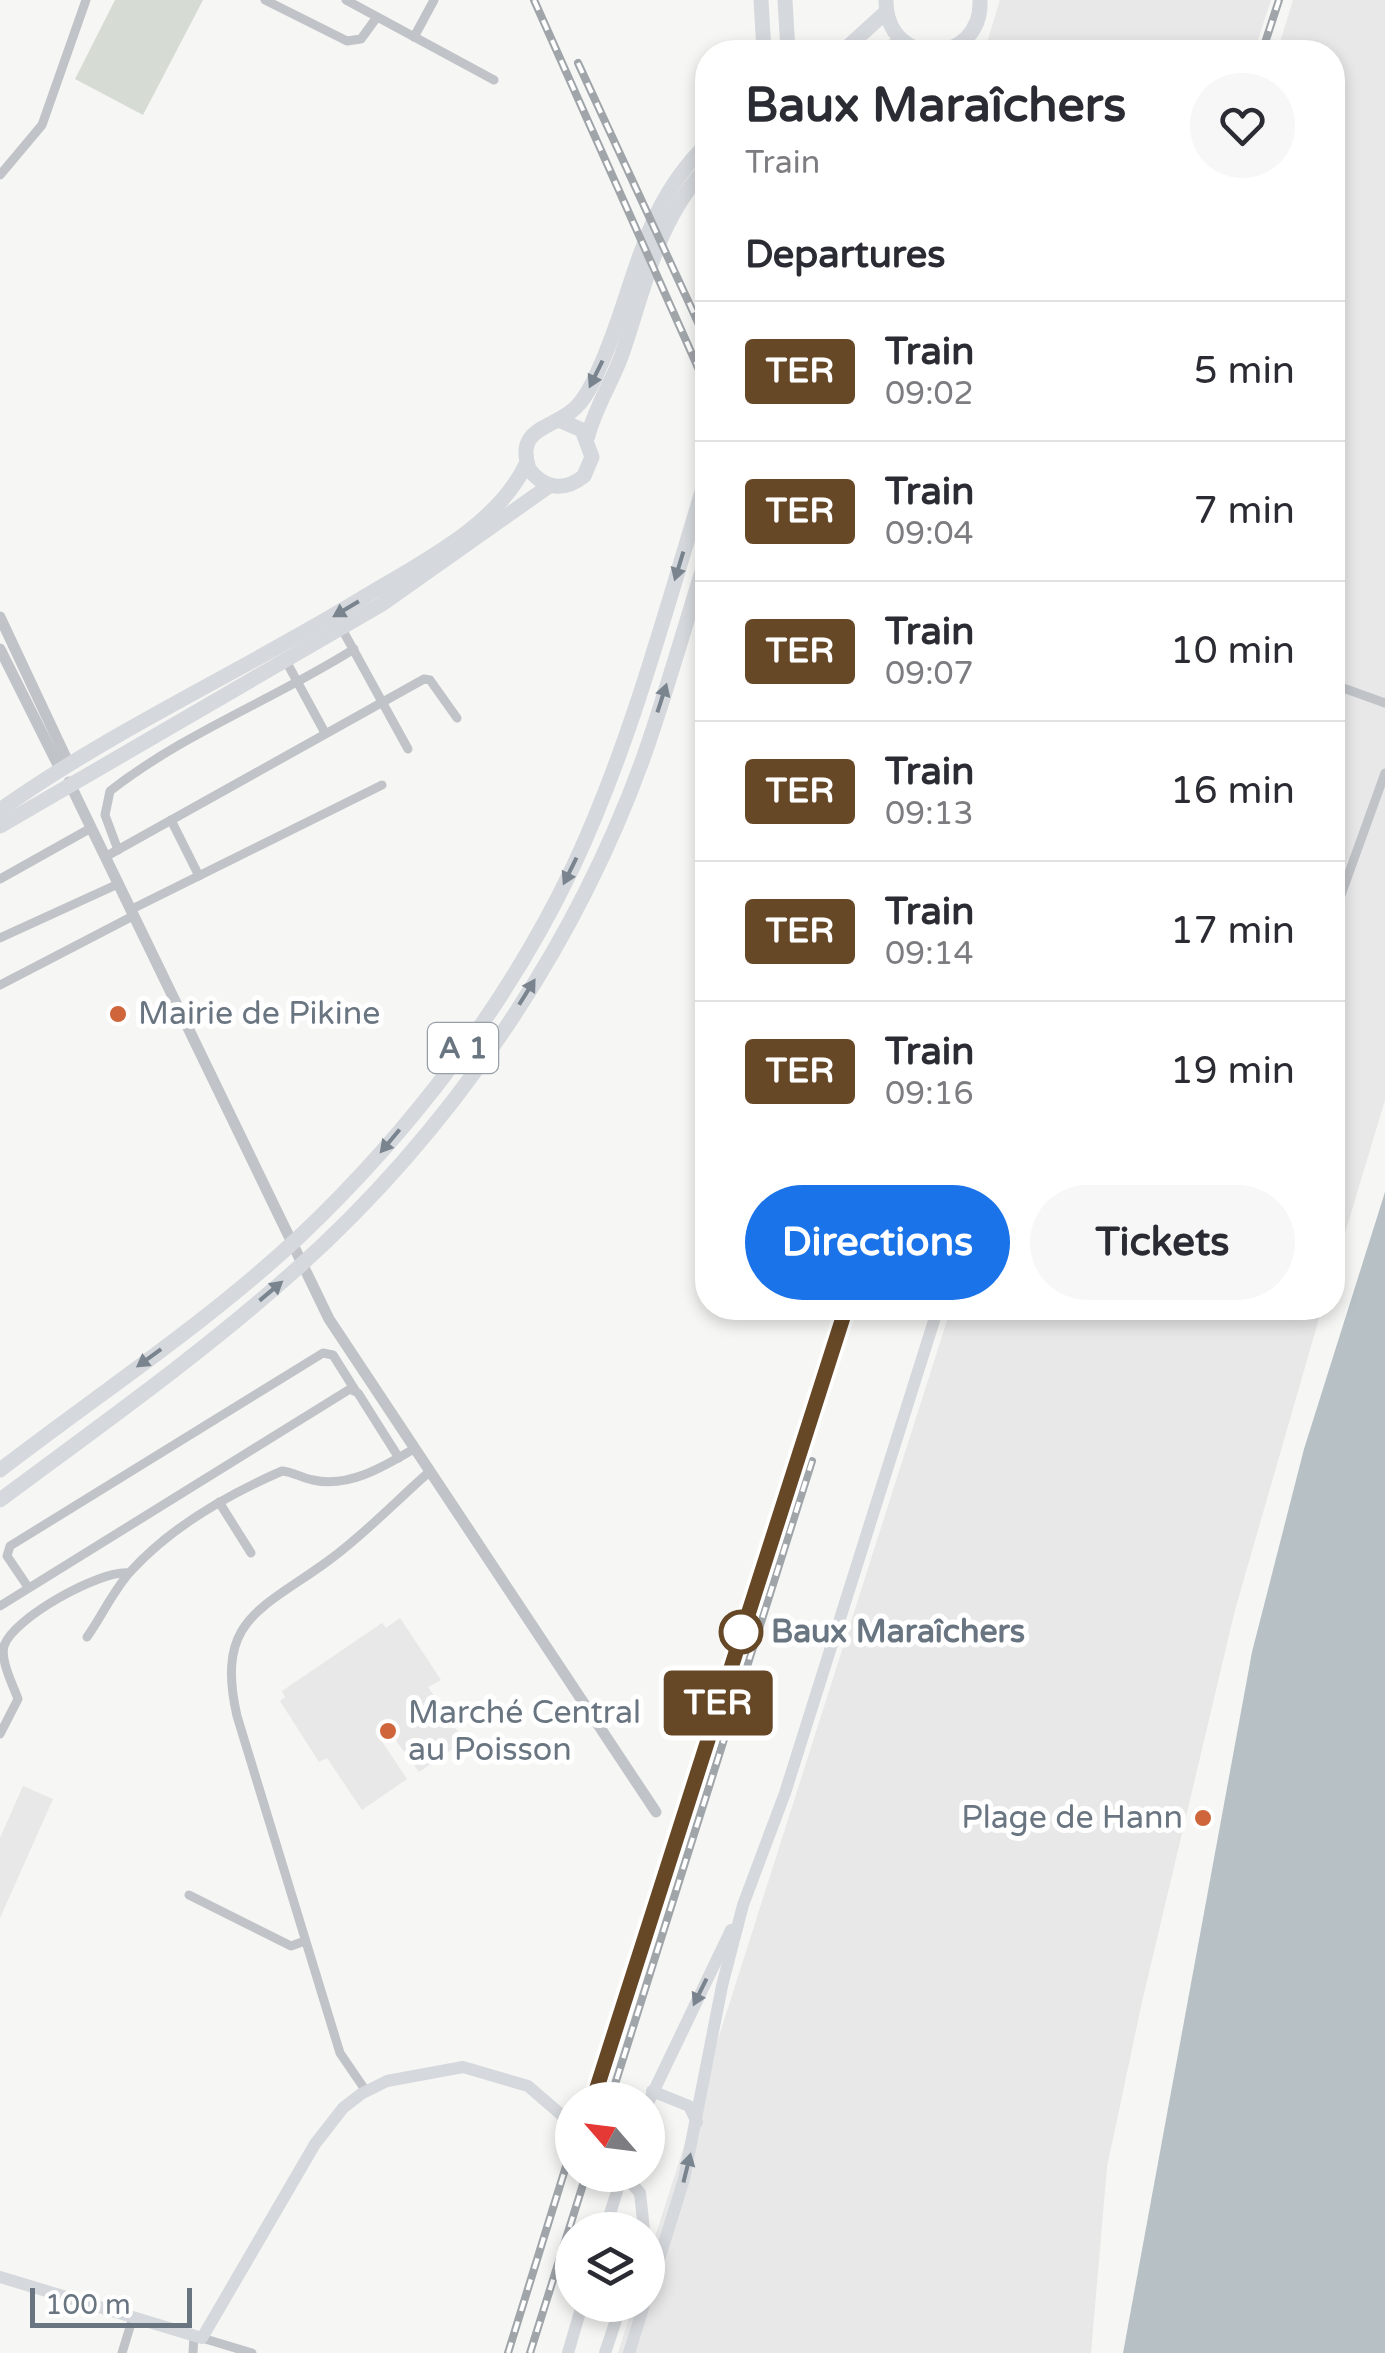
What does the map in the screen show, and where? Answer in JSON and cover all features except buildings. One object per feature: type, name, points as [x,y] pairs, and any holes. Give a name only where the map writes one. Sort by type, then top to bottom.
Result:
[{"type":"highway","points":[[761,0],[763,40]]},
{"type":"highway","points":[[786,0],[788,40]]},
{"type":"highway","points":[[964,40],[978,21],[980,0]]},
{"type":"highway","points":[[853,40],[886,6],[903,40]]},
{"type":"highway","points":[[0,810],[399,576],[499,505],[526,462],[526,450],[536,428],[559,420],[580,403],[596,376],[618,321],[638,251],[662,202],[695,160]]},
{"type":"highway","points":[[526,462],[537,479],[549,486],[567,486],[584,476],[592,457],[588,436],[630,332],[648,267],[669,219],[695,184]]},
{"type":"highway","points":[[559,420],[576,424],[588,436]]},
{"type":"highway","points":[[0,826],[66,772],[342,629],[465,549],[549,486]]},
{"type":"highway","name":"A 1","points":[[0,1470],[215,1308],[299,1236],[388,1144],[467,1044],[545,920],[605,791],[695,512]]},
{"type":"highway","name":"A 1","points":[[0,1500],[293,1273],[401,1163],[453,1100],[531,986],[596,866],[644,755],[695,593]]},
{"type":"main road","points":[[665,2236],[698,2122],[722,1986],[743,1905],[790,1774],[934,1320]]},
{"type":"main road","points":[[657,2082],[743,1905]]},
{"type":"main road","points":[[0,2277],[198,2337],[326,2129],[343,2108],[366,2092],[424,2071],[463,2067],[528,2086],[555,2108]]},
{"type":"main road","points":[[665,2100],[689,2106],[698,2122]]},
{"type":"main road","points":[[568,2353],[577,2322]]},
{"type":"main road","points":[[605,2353],[615,2322]]},
{"type":"main road","points":[[629,2353],[639,2322]]},
{"type":"street","points":[[0,175],[42,125],[86,0]]},
{"type":"street","points":[[265,0],[346,41],[361,39],[376,17]]},
{"type":"street","points":[[346,0],[494,80]]},
{"type":"street","points":[[414,37],[434,0]]},
{"type":"street","points":[[0,617],[91,828],[329,1319],[412,1450],[656,1812]]},
{"type":"street","points":[[342,629],[408,749]]},
{"type":"street","points":[[0,649],[66,772]]},
{"type":"street","points":[[118,850],[105,816],[110,791],[178,744],[298,684],[354,649]]},
{"type":"street","points":[[286,661],[324,731]]},
{"type":"street","points":[[106,858],[379,700],[428,678],[457,718]]},
{"type":"street","points":[[1345,689],[1385,703]]},
{"type":"street","points":[[1345,884],[1385,773]]},
{"type":"street","points":[[0,985],[199,876],[382,785]]},
{"type":"street","points":[[171,820],[199,876]]},
{"type":"street","points":[[0,879],[91,828]]},
{"type":"street","points":[[0,938],[118,884]]},
{"type":"street","points":[[28,1588],[7,1556],[10,1546],[322,1352],[333,1355],[399,1458]]},
{"type":"street","points":[[0,1606],[355,1390]]},
{"type":"street","points":[[87,1636],[128,1573],[219,1502],[282,1471],[340,1482],[412,1450]]},
{"type":"street","points":[[366,2092],[340,2053],[230,1687],[236,1639],[259,1605],[329,1560],[428,1473]]},
{"type":"street","points":[[219,1502],[251,1553]]},
{"type":"street","points":[[0,1734],[18,1698],[2,1654],[8,1639],[64,1595],[102,1576],[128,1573]]},
{"type":"street","points":[[189,1895],[291,1946],[305,1942]]},
{"type":"street","points":[[122,2353],[132,2317]]},
{"type":"street","points":[[193,2353],[198,2337],[252,2353]]},
{"type":"shaded area","points":[[115,0],[203,0],[143,115],[75,79]]},
{"type":"shaded area","points":[[1000,0],[1271,0],[1258,40],[988,40]]},
{"type":"shaded area","points":[[1293,0],[1385,0],[1385,1100],[1345,1233],[1345,40],[1281,40]]},
{"type":"shaded area","points":[[1385,1192],[1385,2353],[1123,2353],[1252,1652],[1304,1449]]},
{"type":"shaded area","points":[[947,1320],[1319,1320],[1235,1610],[1142,2002],[1107,2167],[1091,2353],[618,2353],[628,2322],[665,2322],[663,2212]]},
{"type":"shaded area","points":[[400,1618],[441,1680],[428,1687],[464,1741],[419,1772],[384,1724],[375,1731],[407,1779],[362,1810],[327,1758],[319,1762],[280,1701],[285,1697],[282,1691],[382,1623],[386,1628]]},
{"type":"shaded area","points":[[23,1786],[53,1799],[0,1918],[0,1838]]},
{"type":"railway","points":[[534,0],[695,361]]},
{"type":"railway","points":[[1266,40],[1279,0]]},
{"type":"railway","points":[[578,63],[695,316]]},
{"type":"railway","points":[[599,2082],[842,1320]]},
{"type":"railway","points":[[616,2082],[812,1461]]},
{"type":"railway","points":[[508,2353],[558,2192]]},
{"type":"railway","points":[[530,2353],[581,2192]]},
{"type":"train","name":"TER","points":[[599,2082],[842,1320]]},
{"type":"place","name":"Mairie de Pikine","points":[[118,1014]]},
{"type":"place","name":"Baux Maraîchers","points":[[741,1632]]},
{"type":"place","name":"Marché Central au Poisson","points":[[388,1731]]},
{"type":"place","name":"Plage de Hann","points":[[1203,1818]]}]
